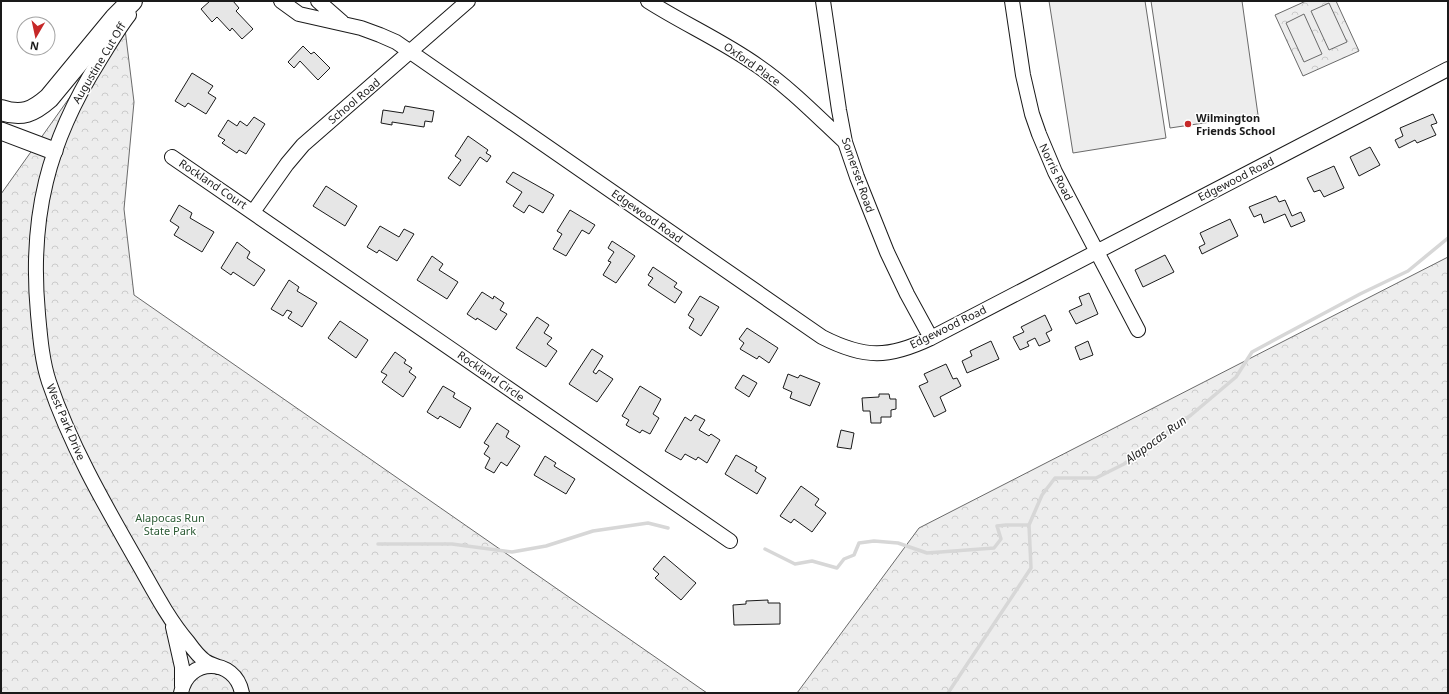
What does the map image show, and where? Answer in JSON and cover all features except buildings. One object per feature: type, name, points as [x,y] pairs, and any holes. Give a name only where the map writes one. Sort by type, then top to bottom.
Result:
[{"type":"highway","points":[[1,110],[14,113],[26,112],[39,106],[49,98],[115,18],[132,1]]},
{"type":"main road","points":[[1,131],[54,151]]},
{"type":"street","name":"Augustine Cut Off","points":[[54,151],[85,83],[124,21],[141,1]]},
{"type":"street","name":"Edgewood Road","points":[[281,1],[299,14],[346,24],[396,42],[822,337],[855,352],[870,354],[899,351],[931,338],[1448,69]]},
{"type":"street","name":"Edgewood Road","points":[[318,1],[327,10],[346,24]]},
{"type":"street","name":"School Road","points":[[253,212],[287,164],[303,145],[468,1]]},
{"type":"street","name":"Oxford Place","points":[[648,1],[717,40],[759,66],[783,85],[845,142]]},
{"type":"street","name":"Somerset Road","points":[[823,1],[845,142],[857,177],[887,252],[907,294],[931,338]]},
{"type":"street","name":"Norris Road","points":[[1012,1],[1023,75],[1032,114],[1039,134],[1055,172],[1138,330]]},
{"type":"street","name":"West Park Drive","points":[[54,151],[46,178],[38,219],[36,254],[39,328],[48,380],[62,416],[90,478],[173,624],[200,656],[210,664],[226,669],[235,677],[242,693]]},
{"type":"street","name":"Rockland Court","points":[[172,157],[253,212]]},
{"type":"street","name":"Rockland Circle","points":[[253,212],[730,541]]},
{"type":"street","name":"West Park Drive","points":[[173,624],[182,667],[181,691]]},
{"type":"street","points":[[181,691],[187,678],[197,669],[210,666],[218,667]]},
{"type":"green space","points":[[1049,1],[1145,1],[1166,138],[1073,153]]},
{"type":"green space","points":[[1151,1],[1242,1],[1258,115],[1170,128]]},
{"type":"green space","points":[[1306,1],[1336,1],[1359,51],[1303,76],[1275,15]]},
{"type":"green space","points":[[1329,3],[1347,42],[1329,50],[1311,11]]},
{"type":"green space","points":[[1304,14],[1322,54],[1304,62],[1286,23]]},
{"type":"green space","name":"Alapocas Run State Park","points":[[124,21],[134,102],[124,209],[134,295],[707,693],[1,693],[1,194]]},
{"type":"green space","points":[[1448,257],[1448,693],[797,693],[919,528]]},
{"type":"waterway","name":"Alapocas Run","points":[[948,693],[1031,568],[1029,525],[1042,495],[1055,478],[1096,478],[1124,464],[1191,415],[1236,377],[1252,352],[1360,294],[1408,271],[1448,238]]},
{"type":"waterway","points":[[378,544],[452,544],[512,552],[546,546],[593,531],[648,523],[668,528]]},
{"type":"waterway","points":[[765,549],[795,564],[812,561],[837,568],[844,559],[854,555],[859,543],[874,541],[898,543],[927,553],[994,548],[1001,539],[997,526],[1029,525]]},
{"type":"place","name":"Wilmington Friends School","points":[[1188,124]]}]
